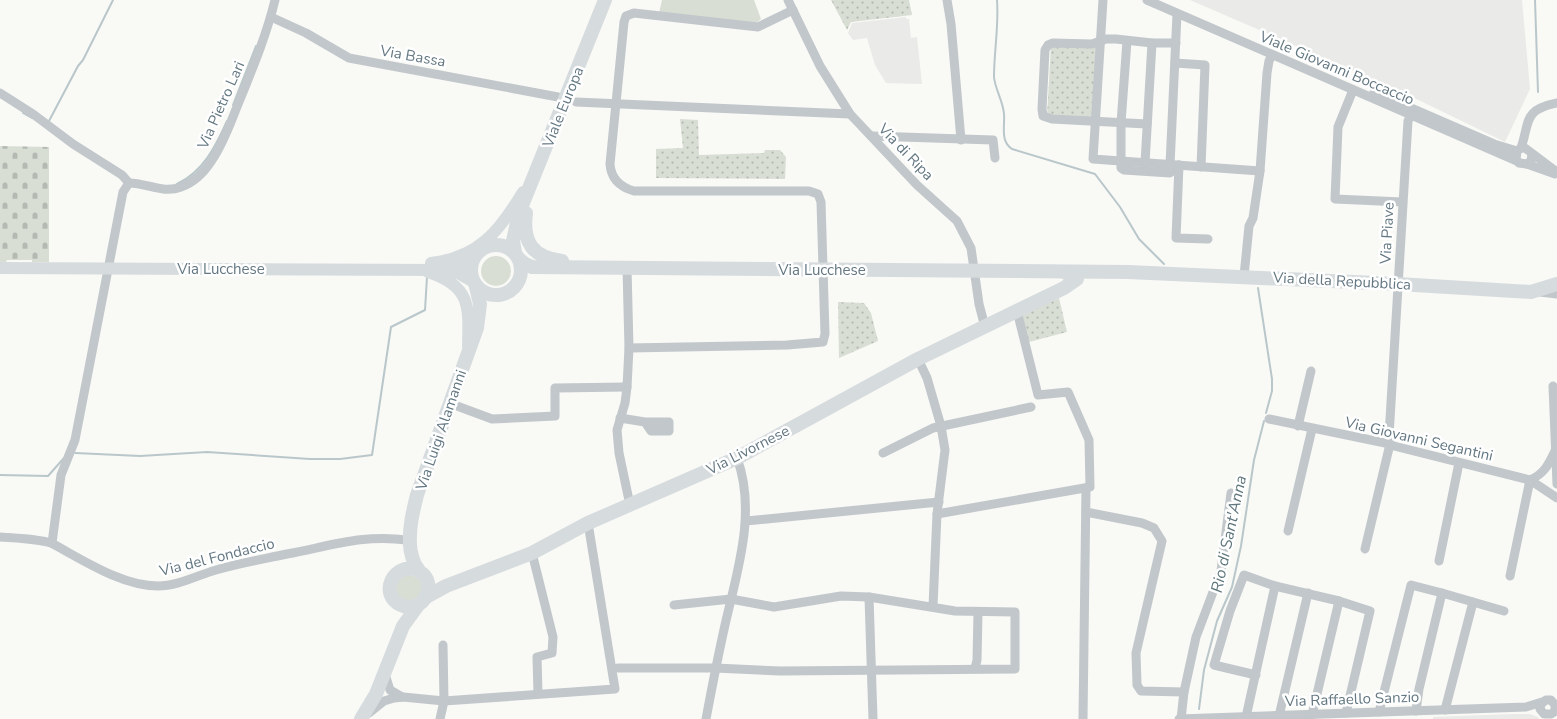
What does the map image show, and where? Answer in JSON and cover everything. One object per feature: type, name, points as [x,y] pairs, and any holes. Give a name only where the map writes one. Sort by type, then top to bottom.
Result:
[{"type":"main road","name":"Viale Europa","points":[[517,256],[513,241],[519,213],[605,0]]},
{"type":"main road","points":[[536,171],[526,214],[524,232],[535,251],[541,256],[552,260],[594,262],[627,268]]},
{"type":"main road","points":[[376,269],[428,264],[452,259],[483,243],[496,232],[536,171]]},
{"type":"main road","name":"Viale Europa","points":[[494,245],[519,213]]},
{"type":"main road","name":"Via Lucchese","points":[[441,270],[462,266],[473,259],[482,249],[494,245],[505,247],[525,264],[532,267],[1128,272]]},
{"type":"main road","points":[[505,294],[511,291],[520,280],[521,273],[517,256]]},
{"type":"main road","points":[[473,259],[470,274],[474,284]]},
{"type":"main road","name":"Via Lucchese","points":[[0,268],[441,270],[458,273],[481,291],[492,296],[505,294]]},
{"type":"main road","points":[[403,269],[418,270],[438,276],[452,282],[461,291],[469,316],[468,353]]},
{"type":"main road","points":[[1064,288],[1076,279],[1075,276],[1065,272]]},
{"type":"main road","name":"Via della Repubblica","points":[[1128,272],[1244,276],[1531,292]]},
{"type":"main road","name":"Via Livornese","points":[[362,719],[376,694],[396,642],[408,618],[422,601],[446,586],[532,553],[588,523],[737,458],[918,359],[1064,288],[1128,272]]},
{"type":"main road","name":"Via Luigi Alamanni","points":[[399,571],[405,557],[417,495],[477,328],[480,304],[474,284]]},
{"type":"main road","points":[[1531,292],[1557,284]]},
{"type":"main road","name":"Via Luigi Alamanni","points":[[477,328],[496,301],[505,294]]},
{"type":"main road","name":"Via Luigi Alamanni","points":[[409,537],[418,570]]},
{"type":"main road","points":[[393,598],[397,603],[408,607],[422,601],[428,592],[427,579],[418,570],[408,568],[399,571]]},
{"type":"main road","name":"Via Livornese","points":[[396,642],[398,619],[390,586],[394,575],[399,571]]},
{"type":"street","name":"Via Pietro Lari","points":[[129,184],[168,190],[186,185],[202,173],[222,144],[271,18],[275,0]]},
{"type":"street","name":"Via di Ripa","points":[[788,0],[820,66],[850,114],[917,185],[957,221],[971,248],[979,304],[985,327]]},
{"type":"street","points":[[947,0],[952,24],[961,140]]},
{"type":"street","points":[[1103,0],[1093,159],[1260,171]]},
{"type":"street","name":"Viale Giovanni Boccaccio","points":[[1147,0],[1521,164],[1527,164],[1557,174]]},
{"type":"street","name":"Viale Giovanni Boccaccio","points":[[1160,0],[1482,139],[1519,150],[1526,148],[1557,174]]},
{"type":"street","points":[[629,348],[787,345],[823,342],[825,334],[821,202],[818,194],[809,191],[634,191],[619,184],[611,172],[626,16],[634,13],[758,27],[792,10]]},
{"type":"street","points":[[1177,14],[1175,63],[1176,238],[1208,239]]},
{"type":"street","name":"Via Bassa","points":[[271,18],[306,33],[349,58],[558,97]]},
{"type":"street","points":[[1147,124],[1052,119],[1043,116],[1045,50],[1048,45],[1053,43],[1092,44],[1116,39],[1152,43],[1176,43]]},
{"type":"street","points":[[1127,41],[1121,123],[1121,168],[1124,170],[1170,173],[1175,165]]},
{"type":"street","points":[[1145,163],[1152,43]]},
{"type":"street","points":[[1244,276],[1249,226],[1254,218],[1260,171],[1267,73],[1272,55]]},
{"type":"street","points":[[1175,63],[1205,65],[1201,167]]},
{"type":"street","points":[[1353,90],[1338,127],[1335,199],[1402,202]]},
{"type":"street","points":[[0,93],[33,114],[73,144],[122,175],[129,184],[121,199],[75,440],[61,475],[52,543],[0,538]]},
{"type":"street","points":[[576,102],[850,114]]},
{"type":"street","points":[[1527,164],[1531,161],[1531,152],[1526,134],[1526,124],[1529,117],[1544,106],[1557,103]]},
{"type":"street","name":"Via Piave","points":[[1365,549],[1390,444],[1402,202],[1408,121],[1411,115]]},
{"type":"street","points":[[1517,161],[1515,156],[1526,134]]},
{"type":"street","points":[[872,136],[993,140],[995,158]]},
{"type":"street","points":[[627,268],[629,348],[627,387],[617,430],[619,453],[630,505]]},
{"type":"street","name":"Via della Repubblica","points":[[1531,292],[1557,294]]},
{"type":"street","points":[[1017,311],[1038,394],[1068,392],[1089,440],[1083,719]]},
{"type":"street","points":[[918,359],[927,378],[941,426],[945,450],[937,514],[933,606]]},
{"type":"street","points":[[1298,426],[1311,371]]},
{"type":"street","points":[[1553,386],[1557,482],[1554,496]]},
{"type":"street","points":[[449,403],[492,419],[555,416],[555,388],[627,387]]},
{"type":"street","points":[[883,453],[933,428],[1031,407]]},
{"type":"street","points":[[620,418],[645,422]]},
{"type":"street","name":"Via Giovanni Segantini","points":[[1269,420],[1390,444],[1530,480],[1554,496]]},
{"type":"street","points":[[1288,531],[1312,429]]},
{"type":"street","points":[[1510,576],[1530,480],[1538,476],[1548,466],[1555,451]]},
{"type":"street","points":[[706,719],[715,668],[740,560],[746,521],[742,470],[737,458]]},
{"type":"street","points":[[1439,562],[1459,463]]},
{"type":"street","points":[[937,514],[1088,487]]},
{"type":"street","points":[[1180,719],[1196,637],[1220,571],[1230,493]]},
{"type":"street","points":[[746,521],[939,502]]},
{"type":"street","points":[[1086,512],[1142,523],[1154,528],[1162,541],[1136,653],[1137,685],[1141,691],[1184,692]]},
{"type":"street","points":[[362,719],[384,701],[394,698],[403,697],[444,701],[615,689],[588,523]]},
{"type":"street","name":"Via del Fondaccio","points":[[52,543],[77,559],[110,574],[135,583],[158,586],[217,570],[319,547],[370,538],[409,537]]},
{"type":"street","points":[[532,553],[553,637],[552,652],[537,657],[538,694]]},
{"type":"street","points":[[1256,675],[1214,665],[1230,611],[1244,575],[1275,586],[1339,601],[1370,611],[1346,713]]},
{"type":"street","points":[[1379,712],[1411,585],[1504,611]]},
{"type":"street","points":[[1246,717],[1275,586]]},
{"type":"street","points":[[1279,716],[1308,593]]},
{"type":"street","points":[[1416,711],[1419,689],[1442,593]]},
{"type":"street","points":[[618,668],[715,668],[780,671],[1015,668],[1016,612],[955,611],[869,597],[841,596],[774,606],[731,599],[674,605]]},
{"type":"street","points":[[869,597],[873,719]]},
{"type":"street","points":[[1312,714],[1339,601]]},
{"type":"street","points":[[1446,710],[1473,602]]},
{"type":"street","points":[[975,668],[977,660],[978,612]]},
{"type":"street","points":[[440,719],[444,701],[443,645]]},
{"type":"street","points":[[384,674],[390,690],[403,697]]},
{"type":"street","name":"Via Raffaello Sanzio","points":[[1180,719],[1526,707],[1543,711],[1546,715],[1554,709],[1549,700],[1543,711]]},
{"type":"shaded area","points":[[1190,0],[1522,0],[1530,89],[1505,142],[1402,92]]},
{"type":"shaded area","points":[[906,17],[906,19],[909,19],[911,38],[917,37],[922,84],[886,83],[875,65],[867,38],[853,40],[848,33],[852,23]]},
{"type":"shaded area","points":[[1530,714],[1539,719],[1433,719],[1433,717]]},
{"type":"green space","points":[[662,0],[754,0],[761,19],[755,24],[659,13]]},
{"type":"green space","points":[[831,0],[909,0],[912,15],[851,22],[847,30]]},
{"type":"green space","points":[[1051,45],[1097,47],[1092,119],[1047,115]]},
{"type":"green space","points":[[680,119],[698,120],[699,155],[764,153],[765,150],[780,150],[786,157],[785,179],[656,178],[656,149],[683,148]]},
{"type":"green space","points":[[0,146],[49,147],[49,262],[7,260],[6,262],[0,262]]},
{"type":"green space","points":[[496,256],[507,260],[511,271],[507,282],[496,286],[485,282],[481,271],[485,260]]},
{"type":"green space","points":[[1059,298],[1067,332],[1029,342],[1021,316]]},
{"type":"green space","points":[[838,302],[864,303],[871,313],[878,341],[839,358]]},
{"type":"green space","points":[[409,575],[418,579],[422,588],[418,597],[409,601],[400,597],[396,588],[400,579]]},
{"type":"waterway","points":[[49,121],[83,60],[113,0]]},
{"type":"waterway","name":"Rio di Sant'Anna","points":[[997,0],[994,77],[1003,109],[1004,138],[1008,146],[1012,149],[1095,174],[1120,207],[1139,239],[1164,264]]},
{"type":"waterway","points":[[1535,0],[1538,92]]},
{"type":"waterway","points":[[233,105],[256,46]]},
{"type":"waterway","points":[[23,113],[32,118]]},
{"type":"waterway","points":[[177,184],[194,173],[208,157],[227,121]]},
{"type":"waterway","points":[[75,453],[140,456],[207,452],[310,459],[340,459],[372,455],[391,327],[425,310],[427,277]]},
{"type":"waterway","name":"Rio di Sant'Anna","points":[[1258,288],[1272,379],[1272,391],[1266,413]]},
{"type":"waterway","name":"Rio di Sant'Anna","points":[[1199,709],[1204,670],[1217,621],[1232,587],[1241,546],[1254,460],[1264,421]]},
{"type":"waterway","points":[[0,475],[48,476],[64,458]]}]
